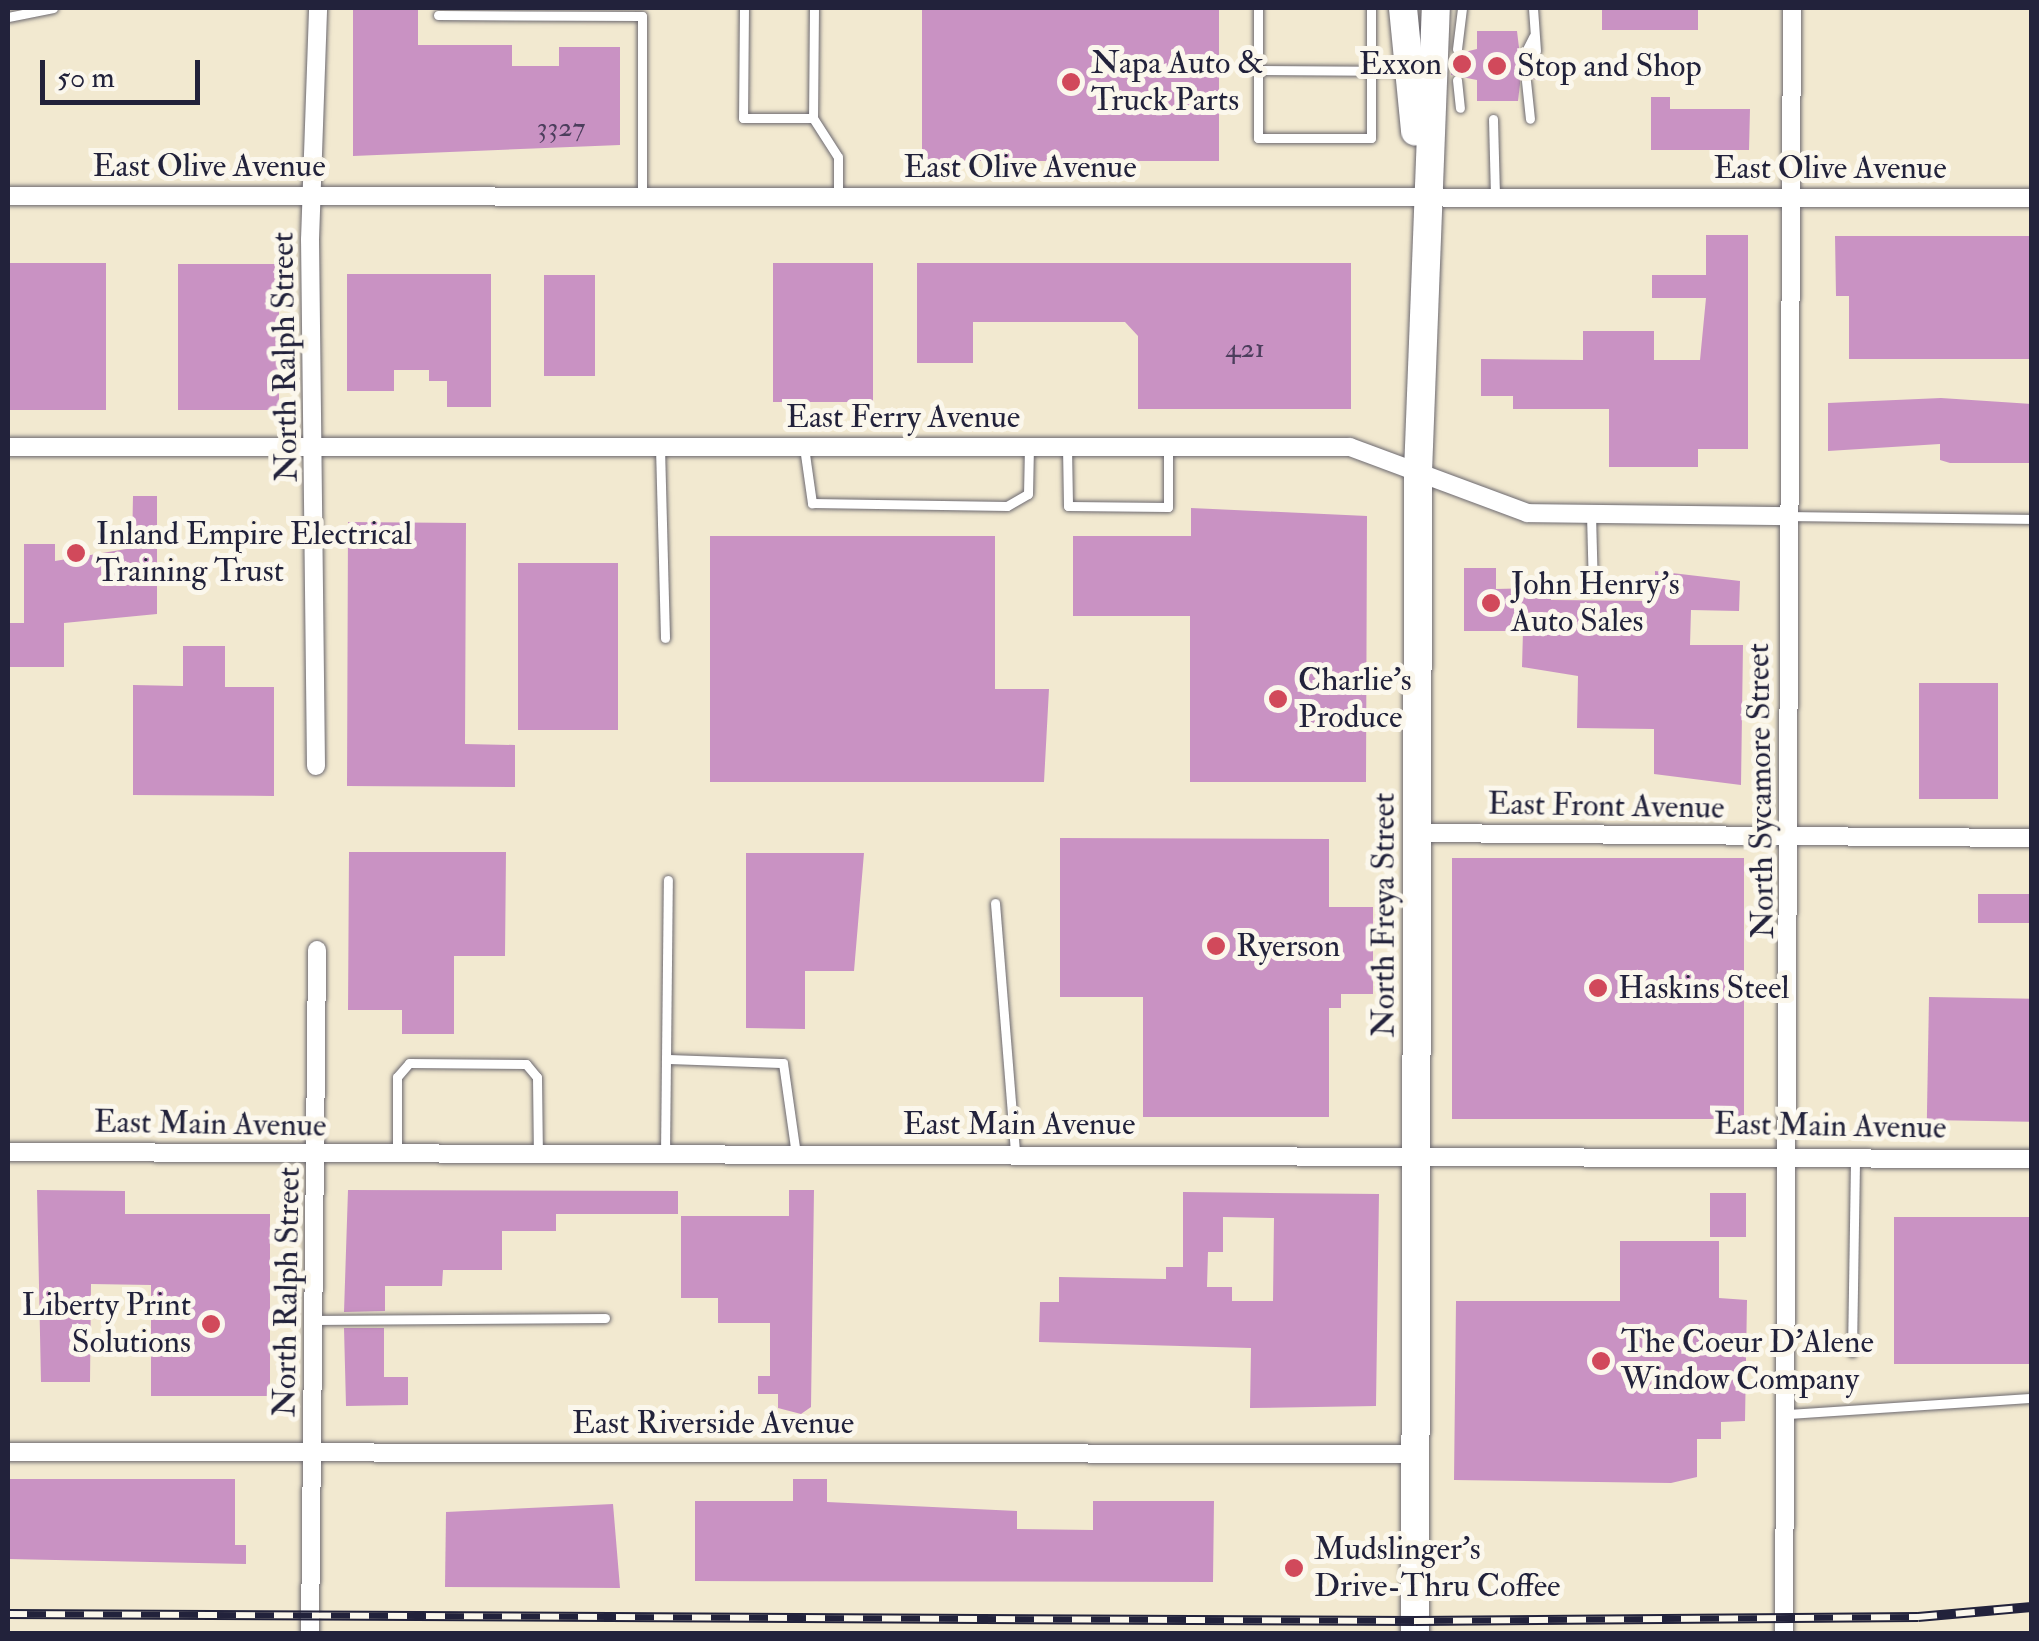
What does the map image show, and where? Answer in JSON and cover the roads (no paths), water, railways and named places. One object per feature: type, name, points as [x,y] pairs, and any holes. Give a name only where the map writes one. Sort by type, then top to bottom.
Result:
[{"type":"main road","name":"North Freya Street","points":[[1403,8],[1422,198]]},
{"type":"main road","name":"North Freya Street","points":[[1415,1634],[1418,472],[1422,198],[1436,8]]},
{"type":"street","name":"North Ralph Street","points":[[316,766],[318,8]]},
{"type":"street","name":"North Sycamore Street","points":[[1784,1634],[1795,838],[1786,516],[1792,8]]},
{"type":"street","name":"East Olive Avenue","points":[[8,196],[2032,198]]},
{"type":"street","name":"East Ferry Avenue","points":[[8,447],[1350,447],[1502,508],[1591,514],[1786,516]]},
{"type":"street","name":"East Front Avenue","points":[[1420,834],[2032,838]]},
{"type":"street","name":"North Ralph Street","points":[[310,1634],[318,1155],[317,950]]},
{"type":"street","name":"East Main Avenue","points":[[8,1152],[1418,1153],[2032,1158]]},
{"type":"street","name":"East Riverside Avenue","points":[[8,1452],[1418,1454]]},
{"type":"lane","points":[[8,17],[53,8]]},
{"type":"lane","points":[[744,8],[743,118],[813,118]]},
{"type":"lane","points":[[814,8],[813,118],[838,156],[838,197]]},
{"type":"lane","points":[[1258,8],[1258,138],[1370,138],[1371,8]]},
{"type":"lane","points":[[1462,8],[1462,49]]},
{"type":"lane","points":[[1531,51],[1534,8]]},
{"type":"lane","points":[[438,16],[642,16],[642,196]]},
{"type":"lane","points":[[1258,70],[1407,71]]},
{"type":"lane","points":[[1460,108],[1462,80]]},
{"type":"lane","points":[[1530,119],[1532,81]]},
{"type":"lane","points":[[1493,118],[1495,197]]},
{"type":"lane","points":[[660,447],[664,638]]},
{"type":"lane","points":[[804,447],[812,503],[1007,506],[1028,494],[1029,447]]},
{"type":"lane","points":[[1067,447],[1068,506],[1168,507],[1168,447]]},
{"type":"lane","points":[[1591,514],[1593,590]]},
{"type":"lane","points":[[1786,516],[2032,519]]},
{"type":"lane","points":[[664,1154],[668,880]]},
{"type":"lane","points":[[994,903],[1015,1154]]},
{"type":"lane","points":[[666,1059],[783,1062],[796,1154]]},
{"type":"lane","points":[[397,1155],[397,1077],[409,1063],[526,1064],[536,1077],[538,1154]]},
{"type":"lane","points":[[1852,1352],[1855,1156]]},
{"type":"lane","points":[[316,1320],[605,1318]]},
{"type":"lane","points":[[1789,1414],[2032,1398]]},
{"type":"railway","points":[[8,1614],[1415,1621],[1918,1617],[2032,1607]]},
{"type":"place","name":"Exxon","points":[[1462,64]]},
{"type":"place","name":"Stop and Shop","points":[[1497,66]]},
{"type":"place","name":"Napa Auto & Truck Parts","points":[[1071,82]]},
{"type":"place","name":"Inland Empire Electrical Training Trust","points":[[76,553]]},
{"type":"place","name":"John Henry's Auto Sales","points":[[1491,603]]},
{"type":"place","name":"Charlie's Produce","points":[[1278,699]]},
{"type":"place","name":"Ryerson","points":[[1216,946]]},
{"type":"place","name":"Haskins Steel","points":[[1598,988]]},
{"type":"place","name":"Liberty Print Solutions","points":[[211,1324]]},
{"type":"place","name":"The Coeur D'Alene Window Company","points":[[1601,1361]]},
{"type":"place","name":"Mudslinger's Drive-Thru Coffee","points":[[1294,1568]]}]
